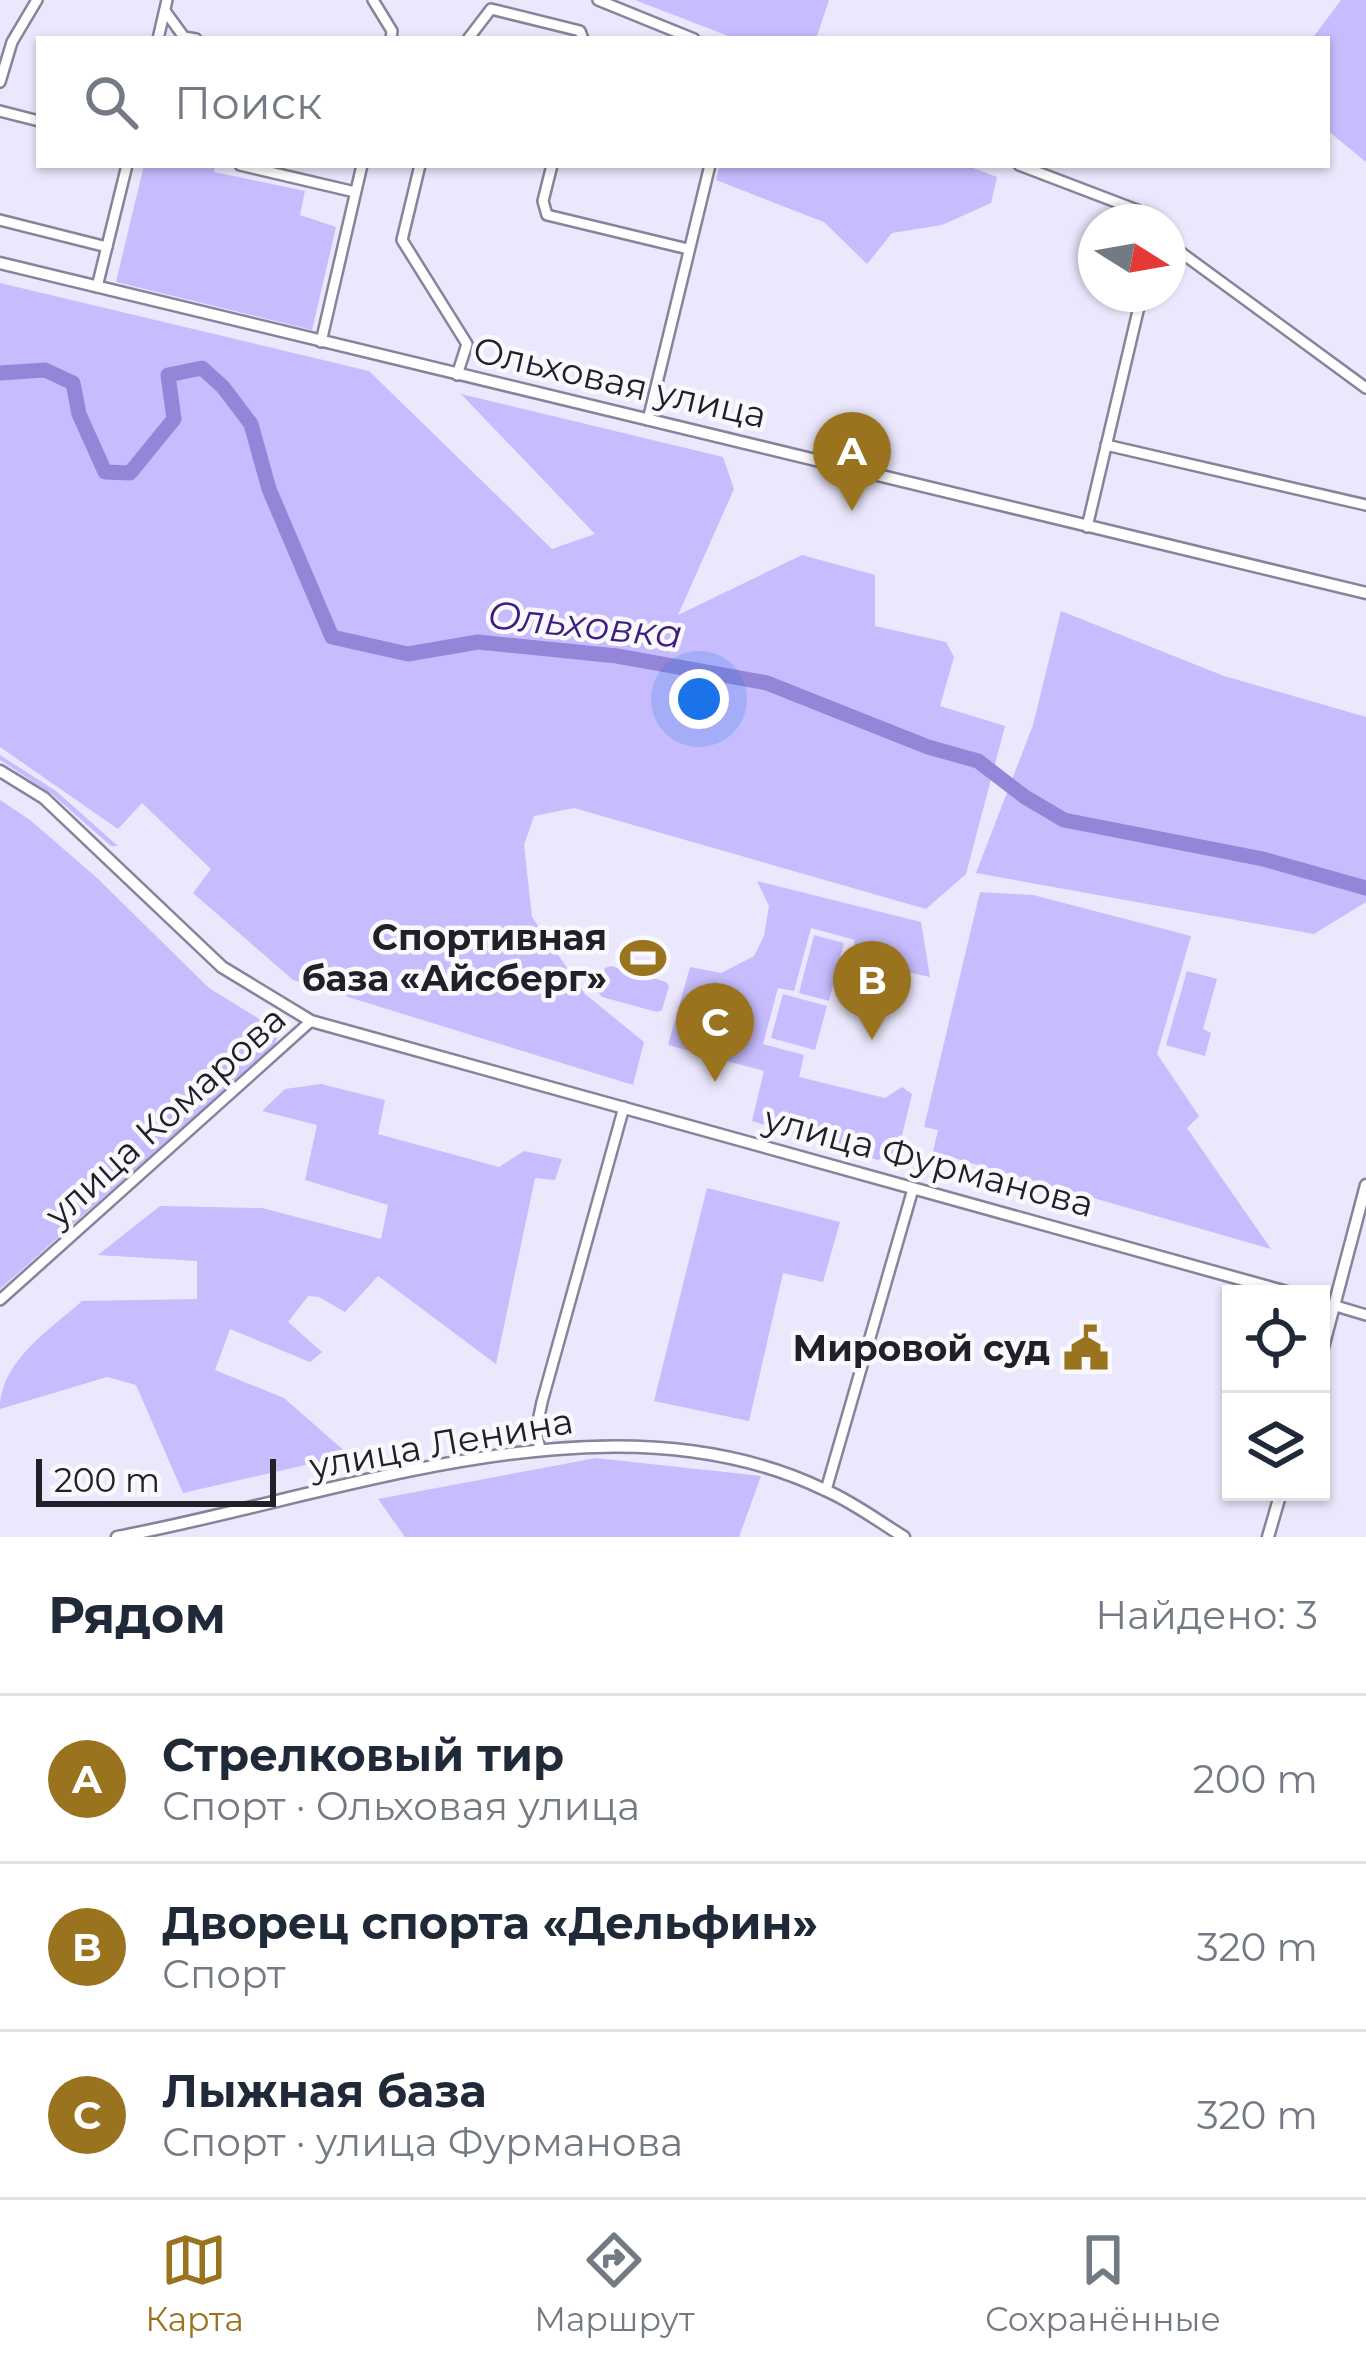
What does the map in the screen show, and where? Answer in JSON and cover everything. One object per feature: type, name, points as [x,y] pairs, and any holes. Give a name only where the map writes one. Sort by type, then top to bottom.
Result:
[{"type":"main road","name":"Ольховая улица","points":[[0,263],[1366,593]]},
{"type":"main road","name":"улица Фурманова","points":[[0,771],[61,813],[222,967],[311,1021],[1261,1285]]},
{"type":"main road","points":[[1330,1326],[1366,1185]]},
{"type":"main road","points":[[1330,1304],[1336,1306]]},
{"type":"main road","name":"улица Ленина","points":[[117,1537],[397,1475],[540,1449],[636,1447],[744,1462],[826,1490],[904,1537]]},
{"type":"main road","points":[[1268,1537],[1278,1501]]},
{"type":"street","points":[[0,82],[12,42],[37,0]]},
{"type":"street","points":[[373,0],[391,36]]},
{"type":"street","points":[[598,0],[687,36]]},
{"type":"street","points":[[159,36],[166,5]]},
{"type":"street","points":[[166,5],[183,36]]},
{"type":"street","points":[[470,36],[491,9],[580,31],[582,36]]},
{"type":"street","points":[[0,111],[36,120]]},
{"type":"street","points":[[98,287],[126,168]]},
{"type":"street","points":[[253,168],[355,192]]},
{"type":"street","points":[[321,342],[361,168]]},
{"type":"street","points":[[419,168],[402,240],[466,344],[457,375]]},
{"type":"street","points":[[551,168],[543,201],[547,215],[688,249]]},
{"type":"street","points":[[648,420],[709,168]]},
{"type":"street","points":[[1027,168],[1119,204]]},
{"type":"street","points":[[0,220],[107,247]]},
{"type":"street","points":[[1186,256],[1366,388]]},
{"type":"street","points":[[1087,526],[1138,312]]},
{"type":"street","points":[[1106,445],[1366,505]]},
{"type":"street","name":"улица Комарова","points":[[0,1300],[311,1021]]},
{"type":"street","points":[[540,1449],[536,1431],[542,1402],[624,1107]]},
{"type":"street","points":[[826,1490],[914,1189]]},
{"type":"street","points":[[1336,1306],[1366,1316]]},
{"type":"shaded area","points":[[635,0],[829,0],[817,36],[728,36]]},
{"type":"shaded area","points":[[1341,0],[1366,0],[1366,162],[1330,132],[1330,36],[1314,36]]},
{"type":"shaded area","points":[[143,168],[215,168],[214,172],[305,191],[300,215],[336,227],[312,330],[116,282]]},
{"type":"shaded area","points":[[719,168],[973,168],[997,177],[991,203],[942,225],[892,233],[867,264],[824,222],[716,180]]},
{"type":"shaded area","points":[[0,283],[369,371],[552,549],[595,534],[461,394],[723,457],[734,489],[678,615],[802,555],[875,575],[875,626],[946,642],[954,657],[940,706],[1005,726],[966,874],[926,909],[574,808],[534,816],[524,845],[532,917],[585,994],[644,1042],[633,1085],[293,980],[193,893],[211,869],[142,803],[118,829],[0,747]]},
{"type":"shaded area","points":[[1061,611],[1224,676],[1366,717],[1366,902],[1314,934],[976,873],[1033,725]]},
{"type":"shaded area","points":[[0,755],[56,791],[118,846],[111,846],[53,795],[0,760]]},
{"type":"shaded area","points":[[0,800],[96,877],[209,988],[278,1035],[275,1045],[0,1289]]},
{"type":"shaded area","points":[[757,881],[921,922],[930,977],[893,969],[873,990],[846,984],[855,940],[811,928],[794,991],[778,988],[763,1044],[804,1055],[799,1077],[885,1098],[902,1087],[912,1094],[898,1152],[878,1160],[752,1121],[764,1071],[668,1045],[690,967],[721,973],[754,956],[764,936],[769,906]]},
{"type":"shaded area","points":[[980,892],[1033,895],[1191,936],[1157,1054],[1199,1116],[1187,1128],[1271,1249],[933,1152],[938,1130],[924,1127]]},
{"type":"shaded area","points":[[814,935],[844,943],[829,1001],[799,993]]},
{"type":"shaded area","points":[[605,968],[666,982],[662,1010],[602,997],[598,992]]},
{"type":"shaded area","points":[[1187,971],[1217,979],[1203,1029],[1211,1033],[1205,1056],[1166,1045]]},
{"type":"shaded area","points":[[783,994],[827,1006],[815,1050],[771,1038]]},
{"type":"shaded area","points":[[321,1084],[385,1100],[378,1134],[499,1167],[524,1151],[562,1159],[555,1180],[535,1178],[496,1364],[378,1276],[345,1312],[308,1296],[288,1322],[322,1352],[310,1362],[230,1329],[215,1370],[284,1398],[349,1455],[183,1493],[136,1385],[107,1377],[0,1409],[8,1376],[18,1361],[82,1301],[197,1299],[197,1261],[98,1255],[160,1206],[262,1208],[381,1239],[388,1205],[305,1180],[317,1125],[262,1111],[285,1089]]},
{"type":"shaded area","points":[[707,1188],[840,1222],[823,1282],[783,1273],[749,1421],[654,1401]]},
{"type":"shaded area","points":[[596,1458],[761,1476],[739,1537],[405,1537],[378,1499]]},
{"type":"waterway","name":"Ольховка","points":[[0,373],[45,370],[73,383],[79,414],[105,472],[130,473],[174,419],[168,375],[202,368],[251,424],[269,489],[332,637],[408,654],[478,642],[617,656],[767,683],[928,747],[978,761],[1064,820],[1263,859],[1366,888]]},
{"type":"place","name":"Стрелковый тир","points":[[852,511]]},
{"type":"place","name":"Спортивная база «Айсберг»","points":[[643,958]]},
{"type":"place","name":"Дворец спорта «Дельфин»","points":[[872,1040]]},
{"type":"place","name":"Лыжная база","points":[[715,1082]]},
{"type":"place","name":"Мировой суд","points":[[1086,1348]]}]
